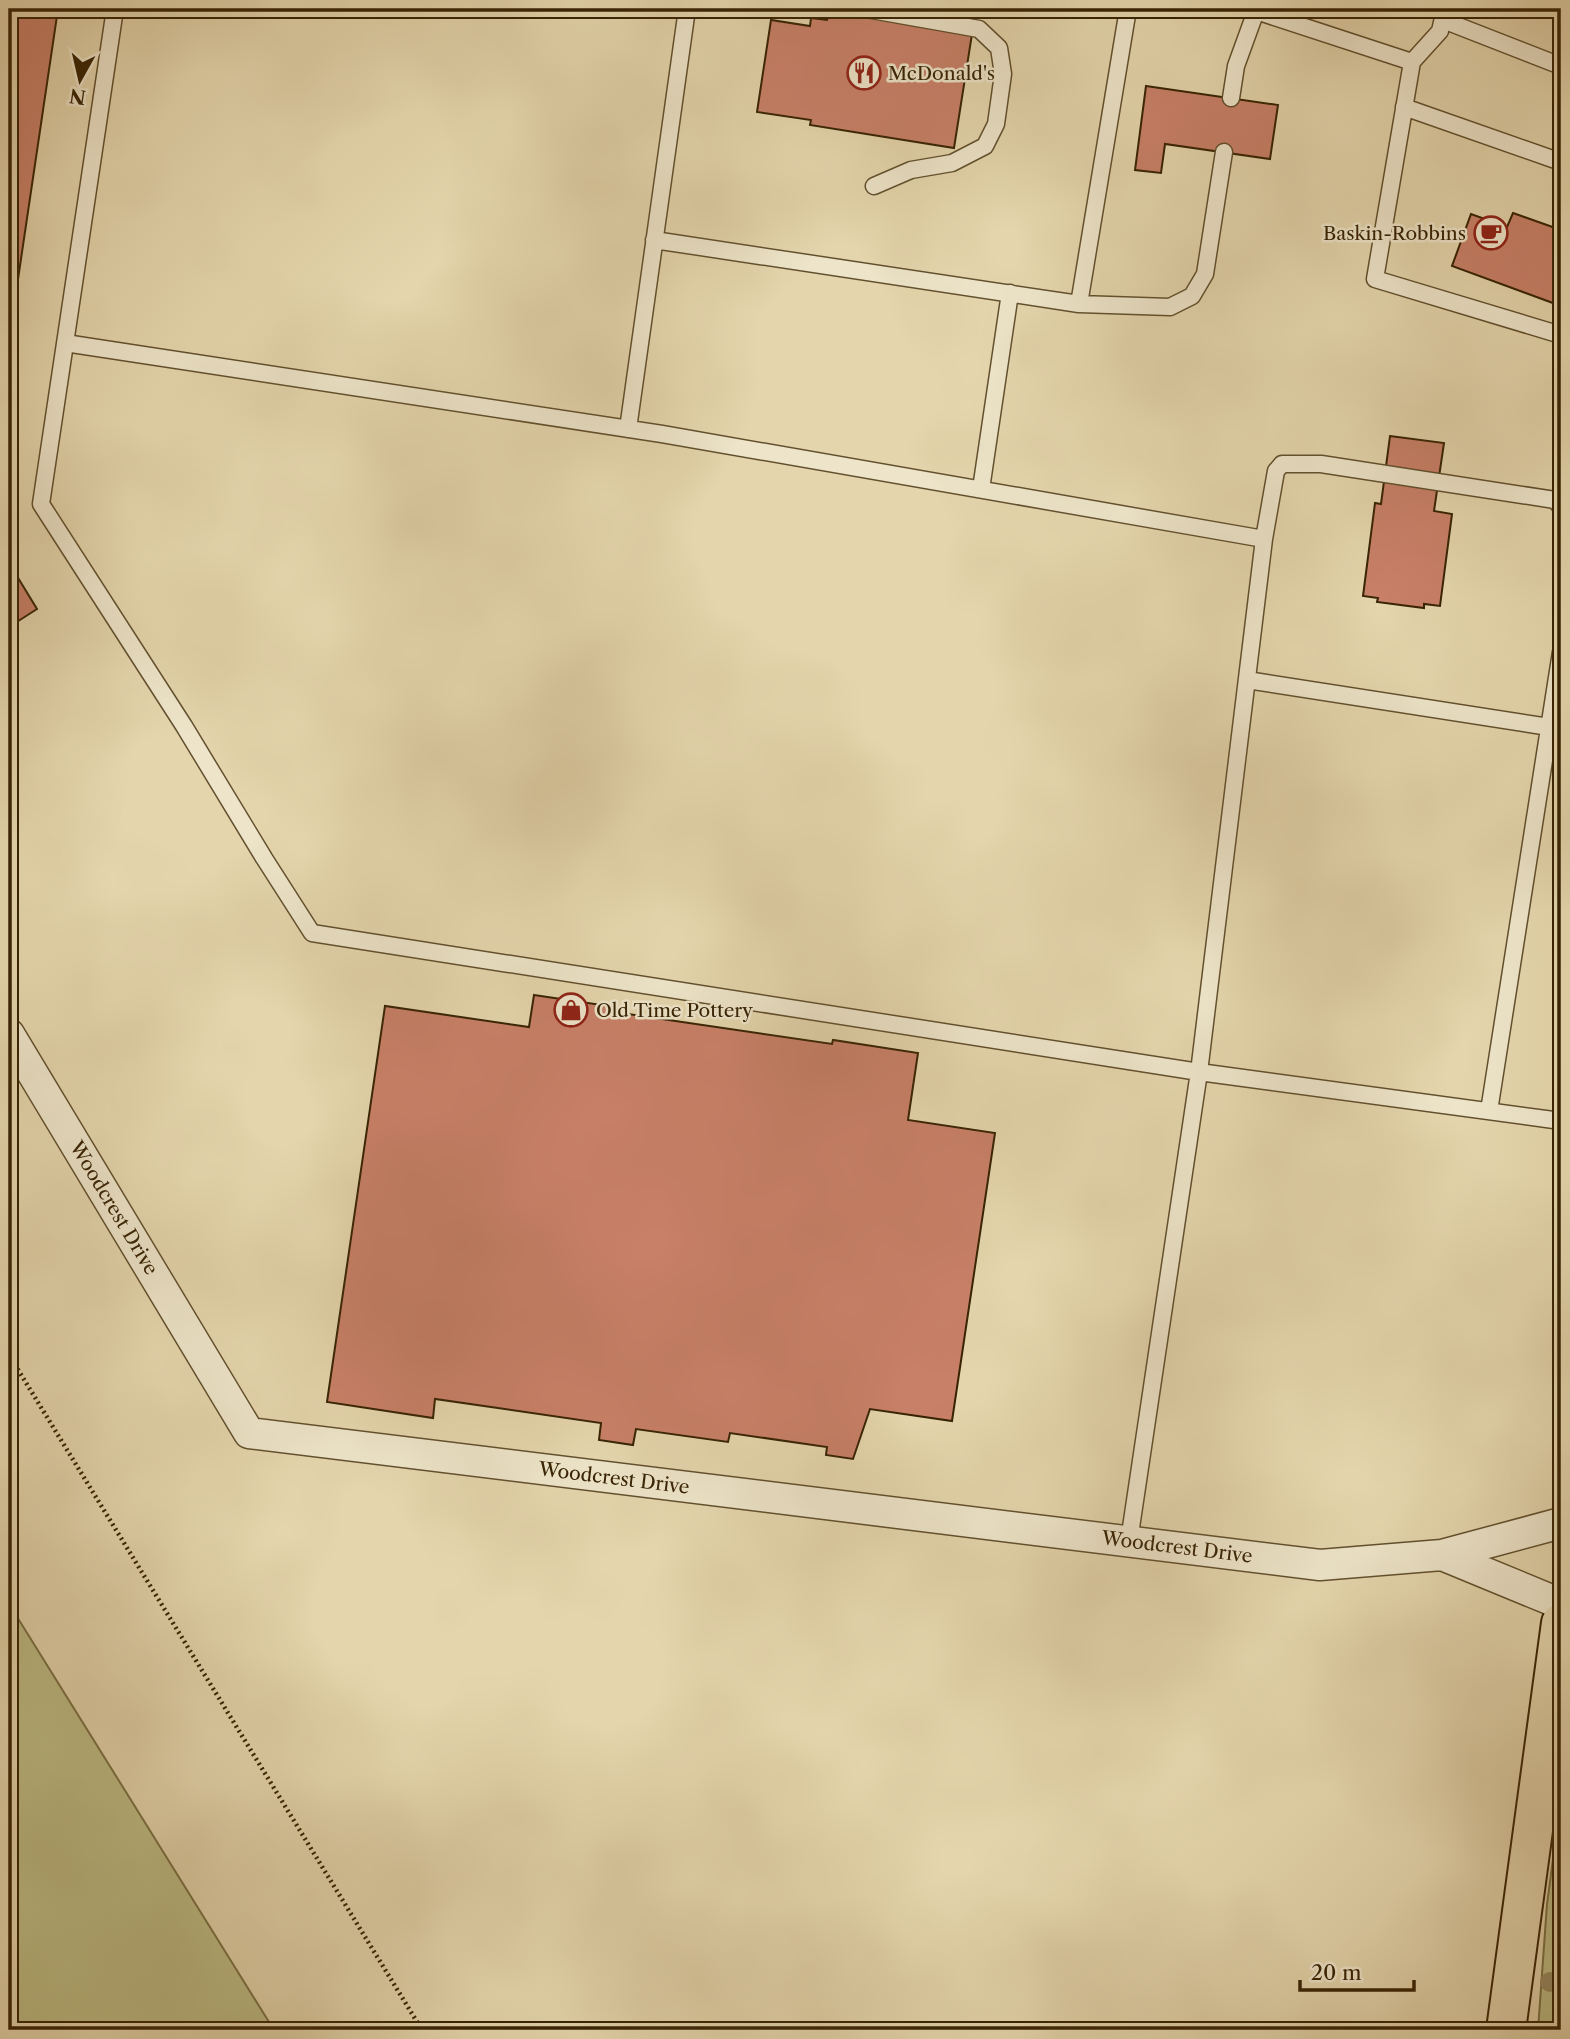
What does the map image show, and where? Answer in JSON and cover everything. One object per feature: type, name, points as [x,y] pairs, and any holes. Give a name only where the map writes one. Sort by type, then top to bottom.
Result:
[{"type":"main road","points":[[1506,2030],[1561,1623]]},
{"type":"street","name":"Woodcrest Drive","points":[[9,1034],[249,1433],[1320,1565],[1441,1555],[1561,1523]]},
{"type":"street","name":"Woodcrest Drive","points":[[1441,1555],[1561,1604]]},
{"type":"lane","points":[[115,9],[41,504],[184,726],[312,933],[1199,1072],[1561,1121]]},
{"type":"lane","points":[[628,429],[688,9]]},
{"type":"lane","points":[[866,9],[979,29],[999,48],[1003,74],[996,124],[985,146],[952,163],[911,170],[874,186]]},
{"type":"lane","points":[[1079,304],[1128,9]]},
{"type":"lane","points":[[1231,98],[1236,66],[1253,10],[1412,62]]},
{"type":"lane","points":[[1561,66],[1444,14],[1440,31],[1412,62],[1375,279],[1561,335]]},
{"type":"lane","points":[[1404,107],[1561,162]]},
{"type":"lane","points":[[654,240],[1079,304],[1170,307],[1192,296],[1205,274],[1224,152]]},
{"type":"lane","points":[[981,489],[1010,293]]},
{"type":"lane","points":[[65,343],[628,429],[1264,539]]},
{"type":"lane","points":[[1129,1541],[1199,1072],[1264,539],[1276,471],[1282,464],[1321,464],[1555,500],[1561,507]]},
{"type":"lane","points":[[1489,1111],[1561,652]]},
{"type":"lane","points":[[1247,680],[1549,727]]},
{"type":"path","points":[[9,1355],[422,2030]]},
{"type":"shaded area","points":[[9,1604],[274,2030],[9,2030]]},
{"type":"shaded area","points":[[1561,1799],[1561,1989],[1556,2030],[1538,2030],[1547,1904]]},
{"type":"building","points":[[9,9],[58,9],[13,313],[9,312]]},
{"type":"building","name":"McDonald's","points":[[829,9],[934,25],[972,34],[954,148],[810,125],[811,120],[757,112],[771,20],[810,26],[811,18],[827,20]]},
{"type":"building","points":[[1146,86],[1278,105],[1270,159],[1165,144],[1161,173],[1135,170]]},
{"type":"building","points":[[1513,213],[1561,230],[1561,306],[1452,266],[1471,214],[1507,227]]},
{"type":"building","points":[[9,312],[13,313],[9,342]]},
{"type":"building","points":[[1390,436],[1444,443],[1434,511],[1452,514],[1440,606],[1424,604],[1424,608],[1377,602],[1378,598],[1363,596],[1375,503],[1381,504]]},
{"type":"building","points":[[9,563],[37,609],[9,627]]},
{"type":"building","points":[[534,995],[622,1008],[621,1013],[832,1044],[833,1040],[918,1053],[908,1120],[995,1133],[952,1421],[870,1409],[853,1459],[826,1455],[827,1447],[730,1433],[728,1442],[636,1429],[633,1445],[599,1440],[601,1423],[435,1399],[433,1418],[327,1402],[385,1006],[529,1027]]},
{"type":"place","name":"McDonald's","points":[[864,73]]},
{"type":"place","name":"Baskin-Robbins","points":[[1491,233]]},
{"type":"place","name":"Old Time Pottery","points":[[571,1010]]}]
